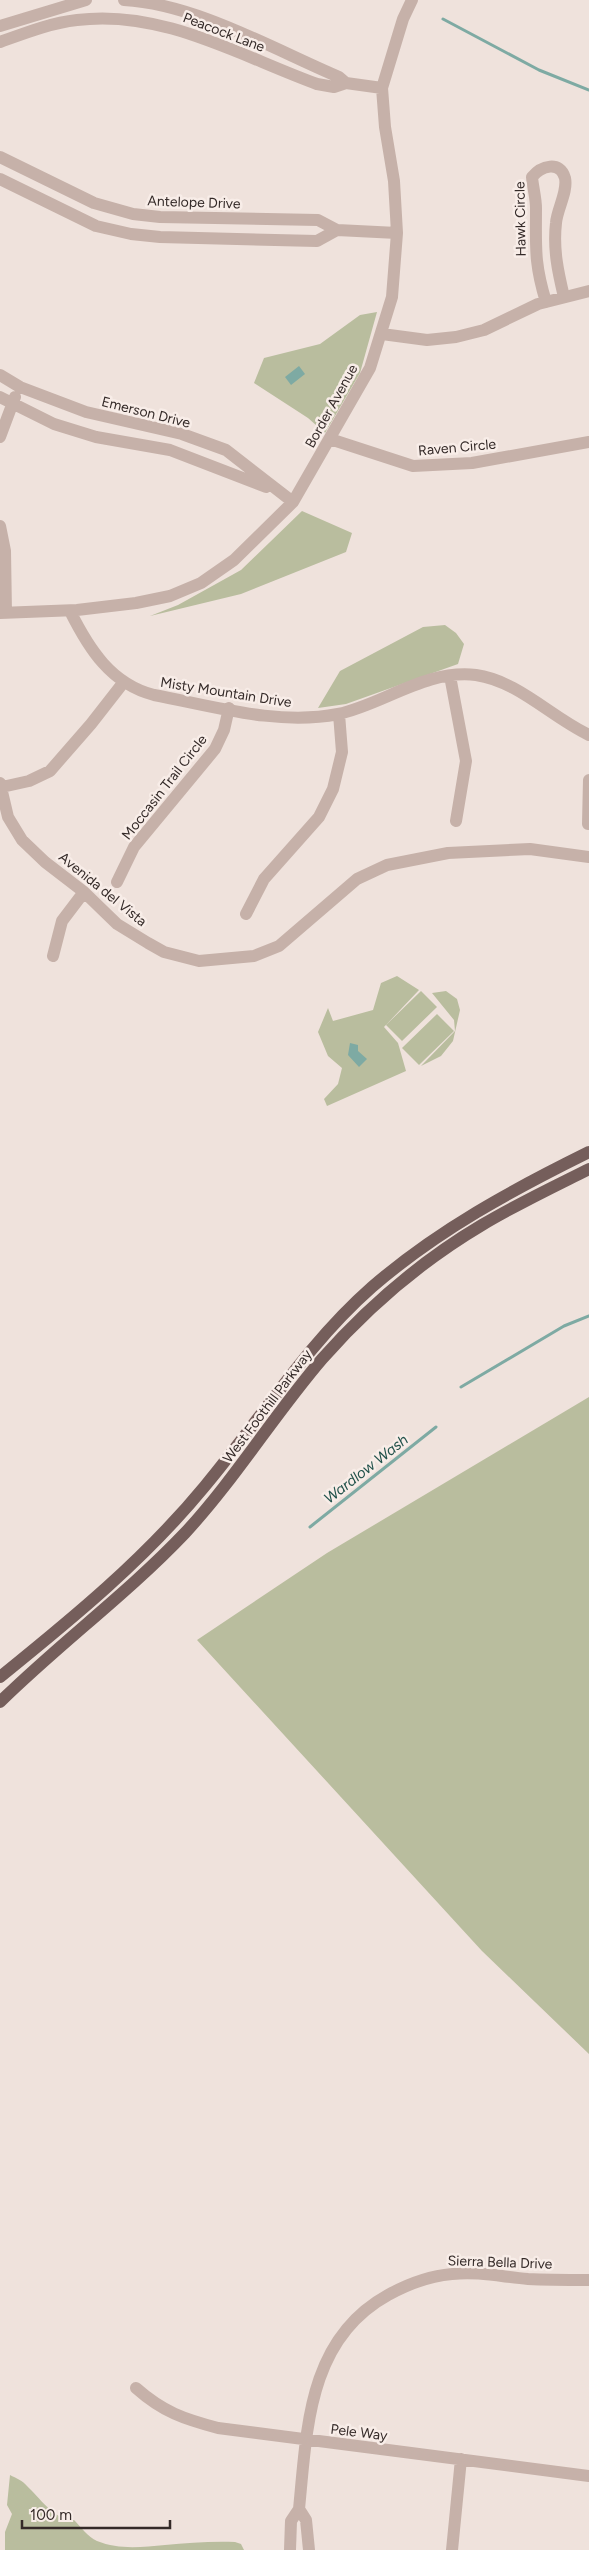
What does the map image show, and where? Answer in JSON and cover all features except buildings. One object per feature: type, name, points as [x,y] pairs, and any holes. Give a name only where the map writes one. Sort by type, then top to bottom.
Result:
[{"type":"main road","name":"West Foothill Parkway","points":[[0,1677],[89,1605],[166,1532],[205,1486],[305,1356],[372,1288],[414,1252],[451,1227],[508,1192],[589,1152]]},
{"type":"main road","name":"West Foothill Parkway","points":[[0,1702],[19,1683],[123,1594],[185,1533],[215,1499],[306,1379],[359,1321],[385,1296],[480,1226],[589,1169]]},
{"type":"street","points":[[0,26],[86,0]]},
{"type":"street","name":"Peacock Lane","points":[[124,0],[162,6],[221,26],[339,77],[346,83]]},
{"type":"street","name":"Border Avenue","points":[[3,613],[75,610],[144,602],[170,596],[201,583],[234,560],[293,502],[370,368],[392,297],[397,233],[394,182],[385,127],[382,88],[403,19],[412,0]]},
{"type":"street","points":[[179,30],[186,14]]},
{"type":"street","name":"Peacock Lane","points":[[0,42],[53,24],[93,18],[146,21],[179,30],[318,84],[334,88],[346,83],[382,88]]},
{"type":"street","name":"Antelope Drive","points":[[0,157],[94,203],[133,214],[160,217],[318,220],[337,230],[397,233]]},
{"type":"street","name":"Hawk Circle","points":[[546,302],[537,272],[535,254],[536,207],[532,177],[543,167],[552,166],[560,169],[564,176],[566,187],[560,201],[555,238],[556,256],[564,297]]},
{"type":"street","name":"Antelope Drive","points":[[0,180],[96,226],[131,234],[160,237],[317,241],[337,230]]},
{"type":"street","points":[[160,217],[160,237]]},
{"type":"street","points":[[382,334],[427,340],[456,337],[484,330],[546,302],[589,292]]},
{"type":"street","name":"Emerson Drive","points":[[2,381],[86,412],[182,434],[226,450],[241,460],[277,492],[293,502]]},
{"type":"street","points":[[0,437],[20,387]]},
{"type":"street","name":"Emerson Drive","points":[[0,397],[54,424],[96,437],[170,450],[277,492]]},
{"type":"street","name":"Raven Circle","points":[[330,439],[404,463],[423,466],[472,463],[589,442]]},
{"type":"street","points":[[0,526],[5,551],[3,613]]},
{"type":"street","name":"Misty Mountain Drive","points":[[75,610],[93,638],[94,649],[106,666],[123,683],[136,691],[289,718],[312,718],[338,714],[420,683],[450,676],[476,676],[494,680],[589,735]]},
{"type":"street","points":[[450,676],[466,761],[456,821]]},
{"type":"street","points":[[1,785],[28,780],[50,771],[86,731],[123,683]]},
{"type":"street","name":"Moccasin Trail Circle","points":[[117,882],[134,847],[215,749],[229,708]]},
{"type":"street","points":[[246,914],[264,879],[319,817],[333,789],[342,752],[338,714]]},
{"type":"street","points":[[588,824],[589,780]]},
{"type":"street","name":"Avenida del Vista","points":[[1,785],[8,817],[22,840],[45,862],[84,892],[117,924],[164,952],[199,961],[254,956],[279,946],[357,878],[386,865],[448,853],[530,848],[589,857]]},
{"type":"street","points":[[53,956],[62,921],[84,892]]},
{"type":"street","name":"Sierra Bella Drive","points":[[291,2548],[291,2521],[299,2509],[306,2441],[312,2402],[319,2376],[330,2352],[352,2323],[376,2302],[402,2287],[428,2278],[453,2274],[487,2274],[528,2279],[589,2280]]},
{"type":"street","name":"Pele Way","points":[[136,2388],[155,2404],[177,2417],[218,2428],[306,2441],[589,2476]]},
{"type":"street","points":[[452,2550],[461,2459]]},
{"type":"street","name":"Sierra Bella Drive","points":[[299,2509],[306,2520],[308,2546]]},
{"type":"street","points":[[291,2548],[308,2546],[321,2550]]},
{"type":"green space","points":[[377,312],[360,373],[325,433],[308,418],[254,383],[264,358],[320,344],[360,315]]},
{"type":"green space","points":[[302,511],[352,533],[346,552],[241,594],[150,616],[178,605],[241,570]]},
{"type":"green space","points":[[445,625],[456,633],[464,644],[458,664],[346,704],[318,708],[340,671],[423,627]]},
{"type":"green space","points":[[397,976],[419,990],[384,1027],[398,1043],[406,1071],[327,1106],[324,1099],[338,1084],[342,1068],[328,1056],[318,1032],[328,1008],[333,1021],[373,1010],[381,983]]},
{"type":"green space","points":[[421,991],[437,1007],[402,1041],[386,1025]]},
{"type":"green space","points":[[446,991],[457,999],[460,1010],[453,1041],[441,1056],[421,1066],[455,1031],[454,1020],[432,993]]},
{"type":"green space","points":[[437,1014],[454,1031],[419,1065],[402,1048]]},
{"type":"green space","points":[[589,1397],[589,2054],[482,1951],[197,1640],[327,1553]]},
{"type":"green space","points":[[10,2475],[24,2483],[54,2513],[67,2520],[74,2520],[91,2537],[105,2544],[131,2547],[200,2542],[235,2542],[241,2544],[244,2550],[5,2550],[5,2532],[12,2514],[7,2505]]},
{"type":"water","points":[[299,366],[305,374],[291,385],[285,377]]},
{"type":"water","points":[[350,1043],[358,1045],[358,1051],[367,1059],[359,1067],[348,1055]]},
{"type":"waterway","points":[[443,19],[539,70],[589,90]]},
{"type":"waterway","name":"Wardlow Wash","points":[[461,1387],[564,1326],[589,1316]]},
{"type":"waterway","name":"Wardlow Wash","points":[[310,1527],[436,1427]]}]
